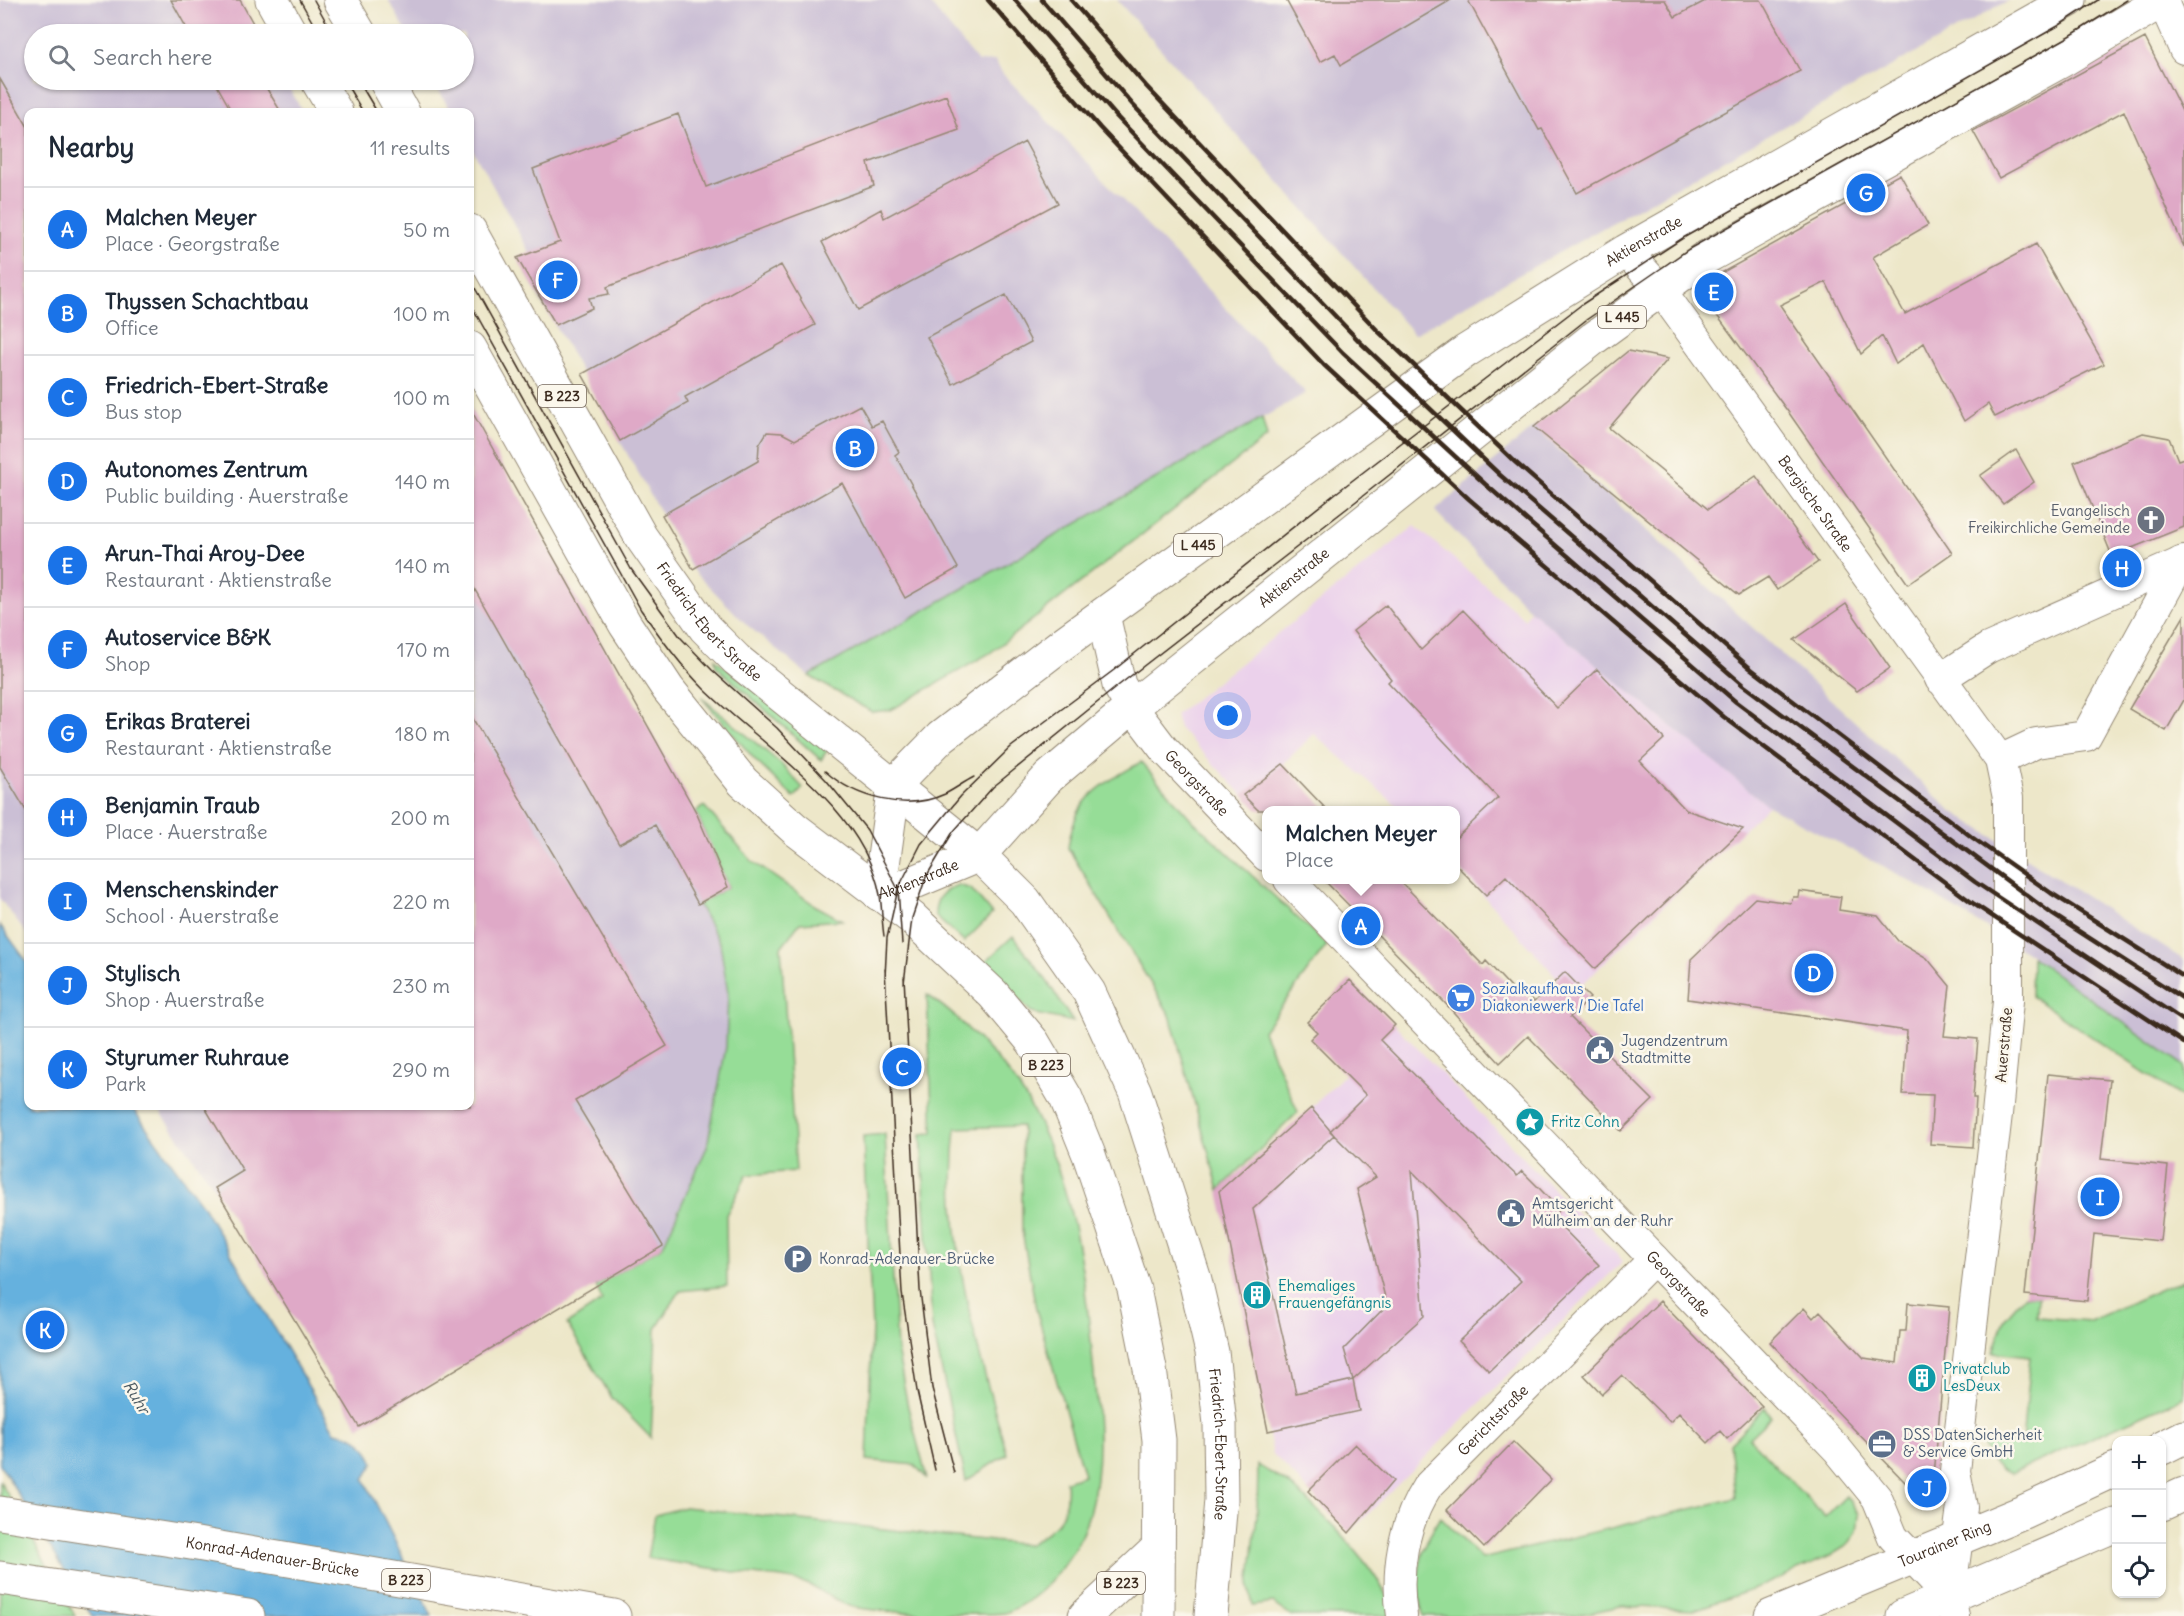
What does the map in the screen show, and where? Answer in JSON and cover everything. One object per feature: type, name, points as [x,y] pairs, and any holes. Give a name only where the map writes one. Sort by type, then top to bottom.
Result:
[{"type":"main road","points":[[272,0],[285,24]]},
{"type":"main road","points":[[340,0],[354,24]]},
{"type":"main road","name":"Aktienstraße","points":[[2070,0],[1626,251],[1466,351],[1103,615],[941,737],[894,785],[879,894],[898,889],[979,855],[1049,777],[1132,706],[1585,345],[1703,259],[2063,60],[2162,0]]},
{"type":"main road","points":[[322,90],[334,108]]},
{"type":"main road","points":[[391,90],[401,108]]},
{"type":"main road","name":"Friedrich-Ebert-Straße","points":[[474,238],[641,537],[705,628],[737,660],[979,855],[1025,901],[1089,992],[1135,1092],[1195,1280],[1212,1352],[1220,1424],[1221,1500],[1211,1616]]},
{"type":"main road","name":"B 223","points":[[474,355],[625,624],[668,689],[743,782],[795,829],[912,918],[993,994],[1033,1042],[1066,1098],[1089,1155],[1134,1288],[1150,1369],[1159,1440],[1156,1550],[1085,1616]]},
{"type":"main road","points":[[1103,615],[1119,685],[1132,706]]},
{"type":"main road","points":[[2166,1446],[2184,1437]]},
{"type":"main road","name":"Tourainer Ring","points":[[1771,1616],[2112,1471]]},
{"type":"main road","points":[[2166,1502],[2184,1494]]},
{"type":"main road","name":"Konrad-Adenauer-Brücke","points":[[0,1514],[197,1544],[614,1616]]},
{"type":"main road","points":[[1903,1616],[1952,1607],[2112,1527]]},
{"type":"main road","points":[[1156,1550],[1158,1616]]},
{"type":"main road","points":[[0,1578],[248,1616]]},
{"type":"street","points":[[2162,0],[2184,49]]},
{"type":"street","name":"Bergische Straße","points":[[1626,251],[1660,290],[2000,760]]},
{"type":"street","points":[[1940,679],[1988,648],[2183,561]]},
{"type":"street","points":[[2000,760],[2036,743],[2086,736],[2183,561]]},
{"type":"street","name":"Georgstraße","points":[[1132,706],[1163,748],[1262,852]]},
{"type":"street","name":"Auerstraße","points":[[1952,1607],[1956,1539],[1962,1506],[1955,1471],[1994,1148],[2008,1001],[2008,798],[2000,760]]},
{"type":"street","name":"Georgstraße","points":[[1294,884],[1838,1449],[1877,1498],[1893,1537],[1952,1607]]},
{"type":"street","name":"Gerichtstraße","points":[[1402,1616],[1400,1567],[1406,1531],[1415,1506],[1427,1487],[1654,1259]]},
{"type":"shaded area","points":[[0,0],[240,0],[253,24],[24,24],[24,90],[290,90],[301,108],[24,108],[24,931],[0,899]]},
{"type":"shaded area","points":[[388,0],[927,0],[978,62],[995,61],[1003,74],[1306,393],[809,676],[747,625],[692,569],[517,258],[530,253],[474,152],[474,108],[449,108],[439,90],[474,90],[474,24],[402,24]]},
{"type":"shaded area","points":[[1117,0],[2009,0],[1414,334]]},
{"type":"shaded area","points":[[474,415],[696,812],[728,887],[698,904],[720,943],[728,993],[726,1047],[707,1147],[662,1246],[359,1427],[215,1188],[159,1110],[474,1110]]},
{"type":"shaded area","points":[[1534,427],[1951,810],[2184,960],[2184,1066],[2026,952],[1905,878],[1768,806],[1530,610],[1435,511]]},
{"type":"shaded area","points":[[1415,526],[1525,619],[1530,610],[1768,806],[1572,994],[1460,869],[1460,806],[1397,806],[1314,734],[1283,764],[1243,795],[1179,728],[1175,715]]},
{"type":"shaded area","points":[[1395,1025],[1623,1261],[1349,1533],[1273,1454],[1219,1191],[1311,1108]]},
{"type":"green space","points":[[1262,418],[1267,437],[990,653],[891,710],[872,712],[809,676]]},
{"type":"green space","points":[[715,659],[828,749],[821,760],[716,666]]},
{"type":"green space","points":[[701,697],[781,764],[803,788],[794,798],[756,761]]},
{"type":"green space","points":[[1141,762],[1192,820],[1327,945],[1263,1031],[1298,1112],[1219,1190],[1170,1015],[1068,848],[1076,816],[1091,795],[1101,786]]},
{"type":"green space","points":[[704,806],[752,861],[816,906],[842,920],[800,923],[781,947],[796,1171],[747,1175],[726,1215],[727,1286],[680,1291],[656,1329],[651,1438],[612,1398],[567,1324],[602,1301],[596,1285],[663,1246],[707,1147],[726,1047],[728,993],[720,943],[698,904],[728,887],[696,812]]},
{"type":"green space","points":[[958,885],[971,889],[992,914],[964,942],[935,916],[940,896]]},
{"type":"green space","points":[[1013,936],[1047,981],[1073,1022],[1032,1013],[984,963]]},
{"type":"green space","points":[[2032,957],[2184,1066],[2184,1099],[2031,996]]},
{"type":"green space","points":[[927,995],[966,1027],[1016,1083],[1041,1127],[1065,1192],[1081,1260],[1086,1294],[1098,1421],[1098,1458],[1093,1496],[1084,1529],[1077,1544],[1058,1573],[1033,1597],[1005,1613],[993,1614],[928,1613],[849,1606],[795,1580],[647,1558],[655,1515],[685,1507],[1028,1545],[1047,1532],[1059,1520],[1065,1504],[1066,1481],[1084,1475],[1036,1309],[1022,1231],[1022,1126],[956,1128],[953,1170],[954,1211],[965,1293],[1007,1454],[966,1481],[932,1326],[921,1134],[933,1133]]},
{"type":"green space","points":[[885,1134],[897,1349],[908,1407],[927,1479],[915,1465],[867,1460],[872,1328],[863,1136]]},
{"type":"green space","points":[[2184,1279],[2184,1397],[2012,1473],[1992,1462],[1983,1441],[2022,1444],[2030,1356],[1993,1352],[2005,1318],[2025,1295],[2038,1296],[2037,1317],[2090,1321]]},
{"type":"green space","points":[[1765,1407],[1771,1417],[1749,1438],[1825,1517],[1846,1496],[1859,1514],[1857,1531],[1848,1545],[1830,1556],[1757,1588],[1694,1610],[1621,1606],[1574,1616],[1424,1616],[1418,1590],[1418,1577],[1423,1552],[1440,1517],[1482,1559],[1736,1498],[1730,1443]]},
{"type":"green space","points":[[1258,1465],[1292,1486],[1353,1548],[1379,1583],[1394,1616],[1292,1616],[1273,1603],[1253,1606],[1249,1588],[1257,1515]]},
{"type":"green space","points":[[0,1481],[75,1616],[0,1616]]},
{"type":"water","name":"Ruhr","points":[[0,925],[24,958],[24,1110],[134,1110],[203,1206],[335,1432],[355,1438],[367,1450],[374,1463],[364,1479],[432,1616],[92,1616],[0,1464]]},
{"type":"building","points":[[171,0],[240,0],[253,24],[184,24]]},
{"type":"building","points":[[1286,0],[1451,0],[1341,65],[1335,54],[1320,62]]},
{"type":"building","points":[[1468,0],[1665,0],[1675,17],[1707,0],[1761,0],[1800,71],[1577,193],[1542,129],[1539,130]]},
{"type":"building","points":[[2145,38],[2184,115],[2184,247],[2124,111],[1999,178],[1973,131]]},
{"type":"building","points":[[0,79],[24,120],[24,807],[0,767]]},
{"type":"building","points":[[220,90],[268,90],[279,108],[230,108]]},
{"type":"building","points":[[946,95],[959,130],[868,163],[874,186],[607,287],[609,294],[589,298],[592,308],[556,325],[517,258],[560,242],[533,169],[678,114],[706,187]]},
{"type":"building","points":[[1025,142],[1058,203],[858,310],[822,242],[881,209],[884,218]]},
{"type":"building","points":[[1900,174],[1928,225],[1873,257],[1905,314],[2036,244],[2104,364],[1995,417],[1988,404],[1964,421],[1924,343],[1896,364],[1882,336],[1861,354],[1826,282],[1780,305],[1952,553],[1908,584],[1789,413],[1696,287]]},
{"type":"building","points":[[781,265],[815,325],[685,397],[688,403],[620,441],[582,374]]},
{"type":"building","points":[[1006,295],[1031,342],[953,384],[927,337]]},
{"type":"building","points":[[1628,351],[1668,359],[1609,428],[1708,509],[1756,476],[1818,562],[1777,590],[1768,577],[1739,595],[1534,427]]},
{"type":"building","points":[[860,405],[872,426],[882,421],[899,452],[895,455],[958,568],[905,598],[842,483],[693,569],[662,515],[758,461],[759,445],[767,432],[782,433],[795,440]]},
{"type":"building","points":[[474,415],[696,812],[728,887],[698,904],[655,825],[619,844],[474,588]]},
{"type":"building","points":[[2143,433],[2169,438],[2178,460],[2184,458],[2184,527],[2112,556],[2074,462]]},
{"type":"building","points":[[2016,450],[2034,482],[2003,504],[1980,476]]},
{"type":"building","points":[[1846,604],[1890,668],[1857,691],[1794,640]]},
{"type":"building","points":[[1386,605],[1421,650],[1463,610],[1557,708],[1597,669],[1664,739],[1640,761],[1686,810],[1743,829],[1595,969],[1506,876],[1486,895],[1460,869],[1460,834],[1498,798],[1388,682],[1391,679],[1353,631]]},
{"type":"building","points":[[2184,616],[2184,700],[2166,731],[2129,709]]},
{"type":"building","points":[[474,721],[667,1046],[575,1101],[663,1246],[359,1427],[215,1188],[243,1171],[206,1110],[474,1110]]},
{"type":"building","points":[[1283,764],[1323,806],[1262,806],[1262,810],[1258,810],[1243,795]]},
{"type":"building","points":[[1328,884],[1403,884],[1483,965],[1486,961],[1518,995],[1523,991],[1534,1002],[1565,972],[1590,998],[1570,1017],[1653,1100],[1621,1131],[1528,1036],[1500,1063],[1444,1002]]},
{"type":"building","points":[[1799,891],[1841,897],[1839,910],[1878,916],[1898,941],[1927,958],[1950,986],[1944,1036],[1978,1039],[1973,1098],[1976,1098],[1973,1147],[1930,1144],[1933,1095],[1903,1094],[1907,1031],[1688,999],[1691,959],[1755,898],[1791,903],[1793,897],[1798,897]]},
{"type":"building","name":"Amtsgericht Mülheim an der Ruhr","points":[[1350,980],[1395,1025],[1380,1040],[1488,1149],[1517,1176],[1522,1171],[1540,1189],[1560,1210],[1552,1217],[1599,1265],[1489,1371],[1459,1341],[1521,1281],[1412,1171],[1424,1316],[1353,1380],[1344,1349],[1387,1305],[1357,1189],[1376,1177],[1330,1131],[1366,1095],[1310,1039],[1317,1032],[1307,1022]]},
{"type":"building","points":[[2048,1074],[2110,1080],[2101,1159],[2168,1166],[2160,1241],[2094,1234],[2087,1301],[2025,1295]]},
{"type":"building","name":"Ehemaliges Frauengefängnis","points":[[1311,1108],[1334,1135],[1253,1209],[1296,1393],[1353,1380],[1359,1411],[1268,1431],[1219,1191]]},
{"type":"building","points":[[1660,1301],[1762,1406],[1727,1439],[1720,1431],[1708,1443],[1679,1413],[1670,1422],[1622,1375],[1602,1394],[1584,1375]]},
{"type":"building","points":[[1908,1303],[1949,1307],[1931,1509],[1770,1342],[1804,1308],[1813,1318],[1820,1311],[1864,1358],[1897,1363],[1900,1331],[1906,1331]]},
{"type":"building","points":[[1513,1442],[1551,1479],[1484,1548],[1447,1510]]},
{"type":"building","points":[[1355,1444],[1393,1481],[1349,1533],[1308,1491]]},
{"type":"tram line","points":[[300,0],[313,24]]},
{"type":"tram line","points":[[314,0],[327,24]]},
{"type":"tram line","points":[[885,977],[887,938],[898,889],[921,844],[961,796],[1011,747],[1114,670],[1336,493],[1581,305],[1683,238],[2058,26],[2098,0]]},
{"type":"tram line","points":[[904,983],[912,918],[926,877],[953,832],[993,787],[1119,685],[1586,320],[1689,249],[2070,36],[2127,0]]},
{"type":"tram line","points":[[350,90],[361,108]]},
{"type":"tram line","points":[[364,90],[375,108]]},
{"type":"tram line","points":[[474,286],[631,569],[681,638],[712,670],[777,728],[827,781],[867,830],[898,889],[902,944]]},
{"type":"tram line","points":[[474,310],[641,610],[656,631],[704,689],[808,781],[833,806],[854,834],[870,863],[880,895],[884,936]]},
{"type":"tram line","points":[[825,771],[851,789],[898,802],[930,799],[945,794],[974,777]]},
{"type":"tram line","points":[[885,969],[902,1293],[917,1391],[935,1470]]},
{"type":"tram line","points":[[904,977],[920,1290],[932,1388],[954,1473]]},
{"type":"railway","points":[[988,0],[1100,128],[1324,365],[1469,499],[1724,717],[1974,904],[2184,1043]]},
{"type":"railway","points":[[1015,0],[1117,117],[1343,353],[1485,484],[1736,702],[1975,882],[2184,1021]]},
{"type":"railway","points":[[1042,0],[1133,105],[1361,343],[1500,475],[1743,685],[2052,914],[2184,999]]},
{"type":"railway","points":[[1071,0],[1146,86],[1378,331],[1515,462],[1750,668],[1973,838],[2051,893],[2184,977]]},
{"type":"place","name":"Erikas Braterei","points":[[1866,193]]},
{"type":"place","name":"Autoservice B&K","points":[[558,280]]},
{"type":"place","name":"Arun-Thai Aroy-Dee","points":[[1714,292]]},
{"type":"place","name":"Thyssen Schachtbau","points":[[855,448]]},
{"type":"place","name":"Evangelisch Freikirchliche Gemeinde","points":[[2151,520]]},
{"type":"place","name":"Benjamin Traub","points":[[2122,568]]},
{"type":"place","name":"Malchen Meyer","points":[[1361,926]]},
{"type":"place","name":"Autonomes Zentrum","points":[[1814,973]]},
{"type":"place","name":"Sozialkaufhaus Diakoniewerk / Die Tafel","points":[[1461,998]]},
{"type":"place","name":"Jugendzentrum Stadtmitte","points":[[1600,1050]]},
{"type":"place","name":"Friedrich-Ebert-Straße","points":[[902,1067]]},
{"type":"place","name":"Fritz Cohn","points":[[1530,1122]]},
{"type":"place","name":"Menschenskinder","points":[[2100,1197]]},
{"type":"place","name":"Amtsgericht Mülheim an der Ruhr","points":[[1511,1213]]},
{"type":"place","name":"Konrad-Adenauer-Brücke","points":[[798,1259]]},
{"type":"place","name":"Ehemaliges Frauengefängnis","points":[[1257,1295]]},
{"type":"place","name":"Styrumer Ruhraue","points":[[45,1330]]},
{"type":"place","name":"Privatclub LesDeux","points":[[1922,1378]]},
{"type":"place","name":"DSS DatenSicherheit & Service GmbH","points":[[1882,1444]]},
{"type":"place","name":"Stylisch","points":[[1927,1488]]}]
